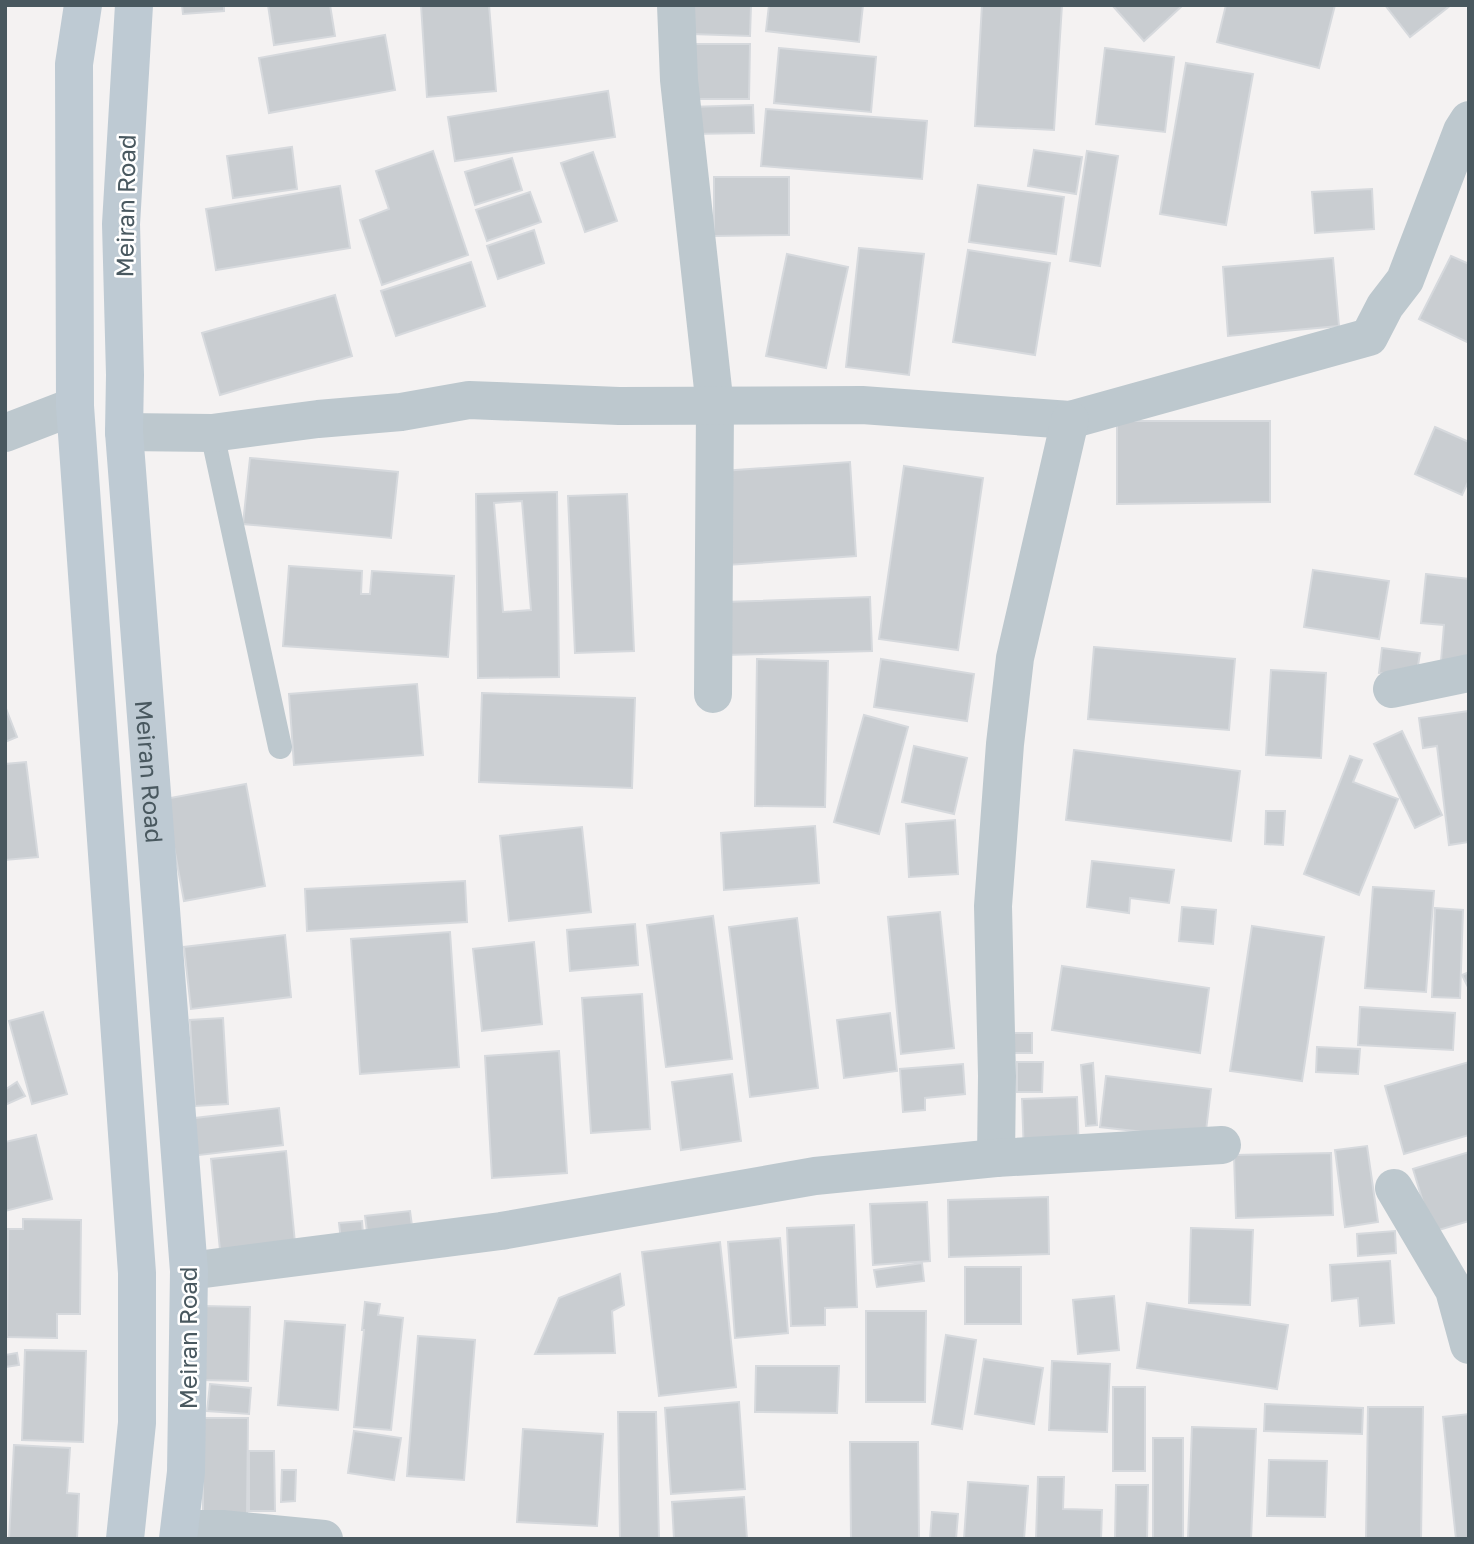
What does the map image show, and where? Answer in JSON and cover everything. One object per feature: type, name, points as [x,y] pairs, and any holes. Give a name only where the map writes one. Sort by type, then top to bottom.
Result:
[{"type":"main road","name":"Meiran Road","points":[[83,5],[74,64],[75,406],[137,1273],[137,1423],[125,1539]]},
{"type":"main road","name":"Meiran Road","points":[[134,5],[121,224],[124,432],[189,1271],[186,1472],[179,1534]]},
{"type":"street","points":[[676,5],[679,80],[715,407],[713,694]]},
{"type":"street","points":[[124,432],[212,433],[318,419],[401,412],[469,400],[620,406],[862,405],[1070,420],[1369,337],[1385,306],[1405,280],[1462,131],[1469,120]]},
{"type":"street","points":[[5,433],[75,406]]},
{"type":"street","points":[[996,1158],[993,906],[1007,732],[1015,658],[1070,420]]},
{"type":"street","points":[[1392,689],[1469,673]]},
{"type":"street","points":[[189,1271],[501,1231],[815,1176],[996,1158],[1222,1145]]},
{"type":"street","points":[[1394,1188],[1454,1290],[1469,1345]]},
{"type":"street","points":[[179,1534],[222,1529],[324,1539]]},
{"type":"lane","points":[[212,433],[280,747]]},
{"type":"building","points":[[182,5],[224,5],[224,11],[183,14]]},
{"type":"building","points":[[268,5],[330,5],[335,36],[274,45]]},
{"type":"building","points":[[421,5],[489,5],[496,91],[427,97]]},
{"type":"building","points":[[693,5],[751,5],[750,36],[692,34]]},
{"type":"building","points":[[769,5],[863,5],[859,42],[766,31]]},
{"type":"building","points":[[982,5],[1062,5],[1054,130],[975,126]]},
{"type":"building","points":[[1112,5],[1183,5],[1144,41]]},
{"type":"building","points":[[1226,5],[1335,5],[1319,68],[1217,42]]},
{"type":"building","points":[[1385,5],[1451,5],[1410,37]]},
{"type":"building","points":[[385,35],[395,90],[269,113],[259,58]]},
{"type":"building","points":[[688,44],[750,44],[749,99],[689,99]]},
{"type":"building","points":[[779,48],[876,57],[871,112],[774,103]]},
{"type":"building","points":[[1105,48],[1174,57],[1165,132],[1096,124]]},
{"type":"building","points":[[1186,63],[1253,74],[1226,225],[1160,214]]},
{"type":"building","points":[[608,91],[615,137],[455,161],[448,117]]},
{"type":"building","points":[[753,105],[754,133],[690,134],[689,107]]},
{"type":"building","points":[[766,109],[927,121],[922,179],[761,166]]},
{"type":"building","points":[[292,147],[297,189],[233,198],[227,156]]},
{"type":"building","points":[[1034,150],[1082,157],[1076,194],[1028,186]]},
{"type":"building","points":[[433,151],[468,255],[382,285],[360,220],[389,209],[376,171]]},
{"type":"building","points":[[1087,151],[1118,156],[1100,266],[1070,261]]},
{"type":"building","points":[[593,152],[617,221],[585,232],[561,163]]},
{"type":"building","points":[[512,158],[522,190],[475,205],[465,172]]},
{"type":"building","points":[[714,177],[789,177],[789,235],[714,236]]},
{"type":"building","points":[[978,185],[1064,197],[1056,254],[969,242]]},
{"type":"building","points":[[340,186],[350,248],[216,270],[206,209]]},
{"type":"building","points":[[1372,189],[1374,229],[1315,233],[1312,192]]},
{"type":"building","points":[[530,192],[541,222],[487,241],[476,210]]},
{"type":"building","points":[[534,230],[544,263],[498,279],[487,246]]},
{"type":"building","points":[[859,248],[924,254],[909,375],[846,367]]},
{"type":"building","points":[[968,250],[1050,263],[1035,355],[953,342]]},
{"type":"building","points":[[787,254],[848,267],[826,368],[766,356]]},
{"type":"building","points":[[1451,256],[1469,264],[1469,343],[1419,319]]},
{"type":"building","points":[[1333,258],[1339,326],[1228,336],[1223,267]]},
{"type":"building","points":[[471,262],[485,306],[396,336],[381,291]]},
{"type":"building","points":[[335,295],[352,356],[220,395],[202,333]]},
{"type":"building","points":[[1117,421],[1270,421],[1270,502],[1117,504]]},
{"type":"building","points":[[1435,427],[1469,442],[1469,480],[1462,495],[1415,474]]},
{"type":"building","points":[[250,458],[398,472],[391,538],[243,524]]},
{"type":"building","points":[[850,462],[856,556],[727,565],[722,471]]},
{"type":"building","points":[[904,466],[983,478],[958,650],[879,639]]},
{"type":"building","points":[[557,492],[559,677],[478,678],[476,494]],"holes":[[[522,501],[531,610],[503,612],[494,503]]]},
{"type":"building","points":[[627,494],[634,651],[575,653],[568,496]]},
{"type":"building","points":[[289,566],[362,571],[361,594],[370,594],[372,571],[454,576],[448,657],[283,646]]},
{"type":"building","points":[[1313,570],[1389,581],[1379,639],[1304,627]]},
{"type":"building","points":[[1426,574],[1469,579],[1469,664],[1441,661],[1444,625],[1421,623]]},
{"type":"building","points":[[870,597],[872,651],[725,655],[724,602]]},
{"type":"building","points":[[1094,647],[1235,659],[1229,730],[1088,719]]},
{"type":"building","points":[[1382,648],[1420,653],[1416,678],[1379,673]]},
{"type":"building","points":[[757,659],[828,661],[825,807],[755,806]]},
{"type":"building","points":[[881,659],[974,674],[967,721],[874,707]]},
{"type":"building","points":[[1271,670],[1326,673],[1321,758],[1266,755]]},
{"type":"building","points":[[417,684],[423,755],[294,765],[289,694]]},
{"type":"building","points":[[482,693],[635,698],[632,788],[479,782]]},
{"type":"building","points":[[5,706],[17,737],[5,742]]},
{"type":"building","points":[[1469,711],[1469,842],[1449,845],[1437,746],[1423,748],[1419,718]]},
{"type":"building","points":[[864,715],[908,727],[879,834],[834,822]]},
{"type":"building","points":[[1402,731],[1442,815],[1415,828],[1374,744]]},
{"type":"building","points":[[914,746],[967,758],[954,814],[902,802]]},
{"type":"building","points":[[1074,750],[1240,771],[1231,841],[1066,820]]},
{"type":"building","points":[[1350,756],[1362,760],[1353,782],[1398,799],[1359,895],[1304,874]]},
{"type":"building","points":[[26,762],[38,857],[5,860],[5,764]]},
{"type":"building","points":[[246,784],[265,886],[184,901],[165,799]]},
{"type":"building","points":[[1266,811],[1285,811],[1283,845],[1265,844]]},
{"type":"building","points":[[955,820],[958,874],[909,877],[906,824]]},
{"type":"building","points":[[815,826],[819,883],[724,890],[721,833]]},
{"type":"building","points":[[582,827],[591,912],[509,921],[500,836]]},
{"type":"building","points":[[1092,861],[1174,870],[1169,903],[1130,898],[1129,913],[1087,907]]},
{"type":"building","points":[[465,881],[467,922],[307,931],[305,889]]},
{"type":"building","points":[[1373,887],[1434,891],[1426,992],[1365,988]]},
{"type":"building","points":[[1182,907],[1216,910],[1213,944],[1179,941]]},
{"type":"building","points":[[1435,908],[1463,910],[1460,998],[1432,997]]},
{"type":"building","points":[[940,912],[954,1048],[901,1054],[888,917]]},
{"type":"building","points":[[713,916],[732,1059],[666,1067],[647,925]]},
{"type":"building","points":[[797,918],[818,1088],[750,1097],[729,927]]},
{"type":"building","points":[[635,924],[638,965],[570,971],[567,930]]},
{"type":"building","points":[[1252,926],[1324,937],[1302,1081],[1230,1071]]},
{"type":"building","points":[[450,932],[459,1067],[360,1074],[351,939]]},
{"type":"building","points":[[285,935],[291,997],[191,1009],[184,947]]},
{"type":"building","points":[[534,942],[542,1024],[482,1031],[473,949]]},
{"type":"building","points":[[1062,966],[1209,988],[1200,1053],[1052,1030]]},
{"type":"building","points":[[1469,972],[1469,989],[1462,975]]},
{"type":"building","points":[[642,994],[650,1129],[591,1133],[582,998]]},
{"type":"building","points":[[1360,1007],[1455,1013],[1453,1050],[1358,1045]]},
{"type":"building","points":[[43,1012],[67,1094],[32,1104],[9,1021]]},
{"type":"building","points":[[890,1013],[897,1071],[844,1078],[837,1020]]},
{"type":"building","points":[[223,1018],[228,1104],[195,1106],[190,1020]]},
{"type":"building","points":[[1010,1033],[1032,1033],[1032,1053],[1010,1053]]},
{"type":"building","points":[[1317,1047],[1360,1049],[1358,1074],[1316,1072]]},
{"type":"building","points":[[559,1051],[567,1173],[492,1178],[485,1056]]},
{"type":"building","points":[[1017,1062],[1043,1062],[1042,1092],[1017,1092]]},
{"type":"building","points":[[1469,1062],[1469,1135],[1404,1154],[1385,1086]]},
{"type":"building","points":[[1093,1063],[1097,1125],[1086,1126],[1081,1065]]},
{"type":"building","points":[[963,1064],[965,1094],[925,1098],[925,1110],[903,1112],[900,1069]]},
{"type":"building","points":[[732,1074],[741,1141],[681,1150],[672,1082]]},
{"type":"building","points":[[1106,1076],[1211,1089],[1205,1139],[1100,1127]]},
{"type":"building","points":[[17,1082],[25,1096],[5,1105],[5,1087],[6,1089]]},
{"type":"building","points":[[1077,1097],[1079,1152],[1024,1154],[1022,1099]]},
{"type":"building","points":[[279,1108],[283,1145],[191,1156],[187,1119]]},
{"type":"building","points":[[36,1135],[52,1199],[5,1211],[5,1142]]},
{"type":"building","points":[[1367,1146],[1378,1222],[1345,1227],[1335,1150]]},
{"type":"building","points":[[286,1151],[296,1253],[221,1260],[211,1159]]},
{"type":"building","points":[[1469,1152],[1469,1221],[1432,1232],[1413,1169]]},
{"type":"building","points":[[1331,1153],[1333,1215],[1236,1218],[1234,1155]]},
{"type":"building","points":[[1048,1197],[1049,1254],[949,1257],[948,1200]]},
{"type":"building","points":[[927,1202],[930,1261],[873,1265],[870,1204]]},
{"type":"building","points":[[410,1211],[414,1241],[369,1247],[365,1216]]},
{"type":"building","points":[[23,1219],[81,1220],[80,1314],[57,1314],[57,1338],[7,1337],[8,1229],[23,1229]]},
{"type":"building","points":[[362,1221],[364,1247],[342,1249],[339,1223]]},
{"type":"building","points":[[854,1225],[857,1307],[825,1308],[825,1325],[791,1326],[787,1228]]},
{"type":"building","points":[[1191,1228],[1253,1230],[1250,1305],[1189,1303]]},
{"type":"building","points":[[1395,1231],[1396,1253],[1358,1256],[1357,1234]]},
{"type":"building","points":[[780,1238],[788,1333],[735,1338],[728,1242]]},
{"type":"building","points":[[720,1242],[736,1387],[659,1396],[642,1252]]},
{"type":"building","points":[[1390,1261],[1394,1323],[1360,1326],[1358,1298],[1332,1301],[1330,1265]]},
{"type":"building","points":[[922,1263],[924,1281],[877,1287],[874,1270]]},
{"type":"building","points":[[965,1267],[1021,1267],[1021,1324],[965,1324]]},
{"type":"building","points":[[620,1274],[624,1305],[612,1311],[615,1353],[535,1354],[559,1298]]},
{"type":"building","points":[[1114,1296],[1119,1350],[1078,1354],[1073,1300]]},
{"type":"building","points":[[365,1302],[380,1304],[378,1315],[403,1318],[391,1430],[354,1427]]},
{"type":"building","points":[[1147,1303],[1288,1325],[1277,1389],[1137,1368]]},
{"type":"building","points":[[202,1306],[250,1307],[248,1381],[201,1380]]},
{"type":"building","points":[[866,1311],[926,1311],[925,1402],[866,1402]]},
{"type":"building","points":[[285,1321],[345,1325],[338,1410],[278,1405]]},
{"type":"building","points":[[946,1335],[976,1340],[962,1429],[932,1424]]},
{"type":"building","points":[[418,1336],[475,1340],[464,1480],[407,1476]]},
{"type":"building","points":[[25,1350],[86,1351],[83,1442],[22,1440]]},
{"type":"building","points":[[17,1353],[19,1365],[5,1367],[5,1355]]},
{"type":"building","points":[[984,1359],[1043,1368],[1034,1424],[975,1414]]},
{"type":"building","points":[[1052,1361],[1110,1364],[1107,1432],[1049,1430]]},
{"type":"building","points":[[756,1366],[839,1366],[837,1413],[755,1412]]},
{"type":"building","points":[[210,1384],[251,1388],[249,1414],[207,1411]]},
{"type":"building","points":[[1113,1387],[1145,1387],[1145,1471],[1113,1471]]},
{"type":"building","points":[[739,1402],[745,1489],[671,1494],[665,1408]]},
{"type":"building","points":[[1265,1404],[1363,1408],[1362,1434],[1264,1431]]},
{"type":"building","points":[[1368,1407],[1423,1407],[1421,1539],[1366,1539]]},
{"type":"building","points":[[618,1412],[656,1412],[659,1539],[620,1539]]},
{"type":"building","points":[[1469,1414],[1469,1539],[1456,1539],[1443,1417]]},
{"type":"building","points":[[203,1418],[248,1418],[247,1518],[203,1518]]},
{"type":"building","points":[[1192,1427],[1256,1429],[1251,1539],[1188,1539]]},
{"type":"building","points":[[523,1429],[603,1434],[597,1526],[517,1522]]},
{"type":"building","points":[[354,1431],[401,1438],[394,1480],[348,1473]]},
{"type":"building","points":[[1153,1438],[1183,1438],[1183,1539],[1153,1539]]},
{"type":"building","points":[[850,1442],[918,1442],[919,1539],[851,1539]]},
{"type":"building","points":[[14,1445],[70,1448],[67,1493],[79,1494],[77,1539],[9,1539]]},
{"type":"building","points":[[249,1451],[274,1451],[275,1511],[249,1511]]},
{"type":"building","points":[[1269,1460],[1327,1461],[1325,1517],[1267,1516]]},
{"type":"building","points":[[282,1470],[296,1470],[295,1501],[281,1502]]},
{"type":"building","points":[[1038,1477],[1064,1477],[1063,1509],[1102,1510],[1101,1539],[1036,1539]]},
{"type":"building","points":[[968,1482],[1028,1486],[1024,1539],[964,1539]]},
{"type":"building","points":[[1116,1485],[1148,1485],[1147,1539],[1115,1539]]},
{"type":"building","points":[[744,1497],[747,1539],[674,1539],[672,1502]]},
{"type":"building","points":[[932,1512],[958,1514],[956,1539],[930,1539]]}]
